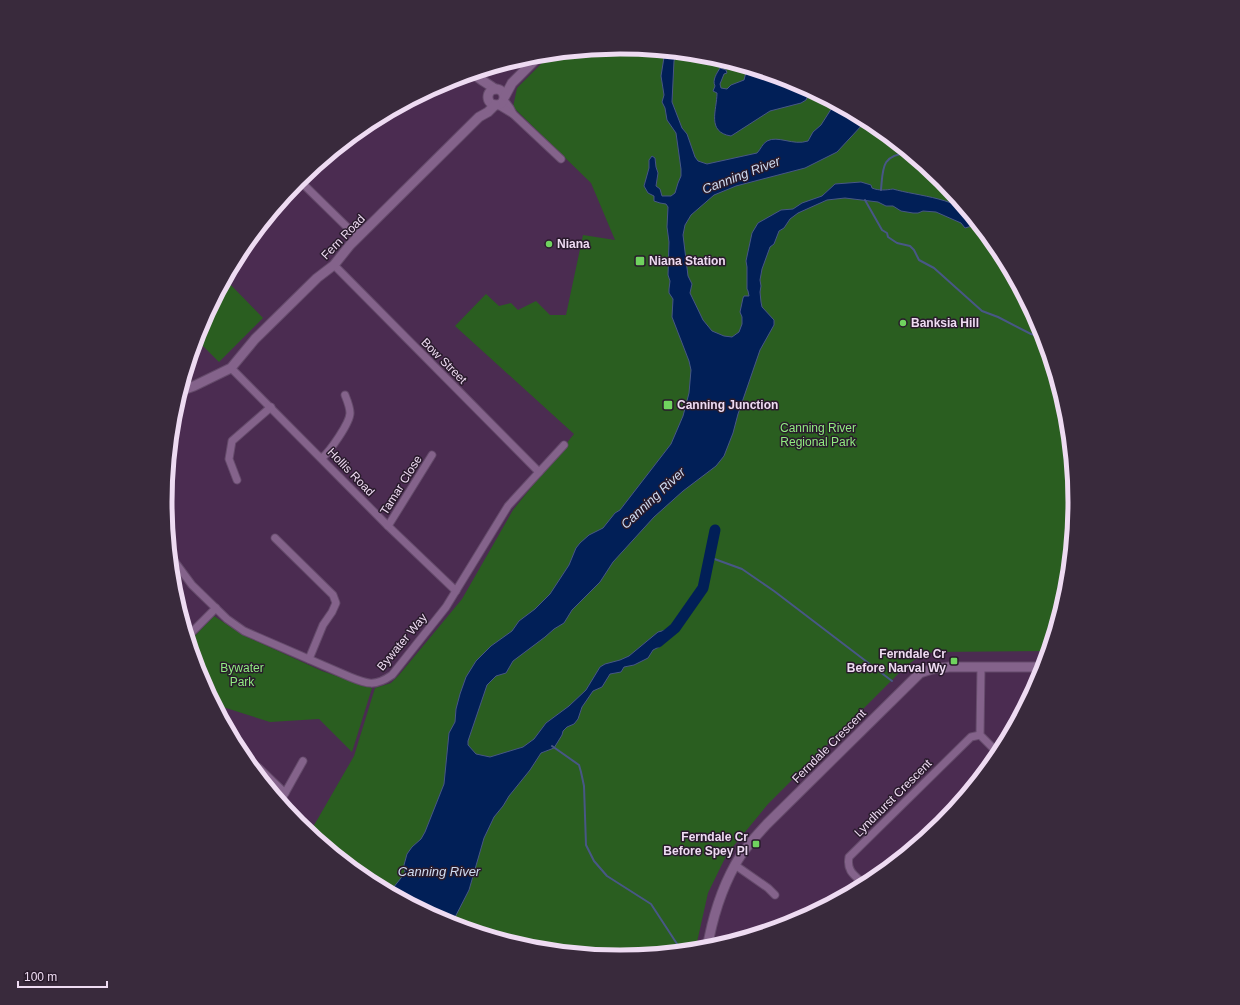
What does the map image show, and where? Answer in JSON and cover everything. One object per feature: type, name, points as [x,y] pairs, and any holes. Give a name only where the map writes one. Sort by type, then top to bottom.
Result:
[{"type":"street","points":[[497,97],[507,84],[512,83],[532,63]]},
{"type":"street","points":[[478,78],[481,81],[482,86],[510,108],[513,114],[561,159]]},
{"type":"street","name":"Fern Road","points":[[186,389],[232,368],[254,339],[317,278],[334,265],[350,245],[479,117],[497,97]]},
{"type":"street","points":[[304,184],[348,228],[354,232],[364,232]]},
{"type":"street","name":"Bow Street","points":[[334,265],[539,472]]},
{"type":"street","name":"Hollis Road","points":[[232,368],[388,526],[456,590]]},
{"type":"street","points":[[322,458],[331,449],[349,419],[350,410],[345,395]]},
{"type":"street","points":[[237,480],[229,459],[232,441],[270,406]]},
{"type":"street","name":"Bywater Way","points":[[175,563],[192,585],[227,618],[244,631],[364,682],[372,684],[384,681],[392,675],[446,607],[508,506],[564,445]]},
{"type":"street","name":"Tamar Close","points":[[388,526],[432,455]]},
{"type":"street","points":[[275,538],[333,595],[336,603],[324,625],[309,659]]},
{"type":"street","points":[[191,633],[216,608]]},
{"type":"street","points":[[981,667],[980,735],[995,749]]},
{"type":"street","name":"Ferndale Crescent","points":[[709,942],[715,912],[720,898],[735,865],[750,843],[767,824],[920,673],[926,670],[938,668],[1037,667]]},
{"type":"street","name":"Lyndhurst Crescent","points":[[860,881],[849,870],[848,863],[850,857],[971,737],[980,735]]},
{"type":"street","points":[[283,797],[303,761]]},
{"type":"street","points":[[258,767],[285,793]]},
{"type":"street","points":[[735,865],[768,888],[775,895]]},
{"type":"green space","name":"Canning River Regional Park","points":[[591,55],[649,55],[679,58],[736,69],[792,88],[844,114],[893,147],[916,165],[937,185],[976,229],[993,253],[1022,304],[1045,358],[1060,415],[1068,473],[1068,532],[1060,590],[1043,651],[934,652],[921,655],[905,667],[768,804],[727,854],[708,893],[697,944],[649,950],[591,950],[561,947],[504,936],[448,917],[396,891],[347,858],[312,829],[354,756],[375,688],[391,683],[399,675],[462,599],[513,510],[574,434],[455,326],[486,294],[499,306],[511,303],[518,310],[536,301],[550,315],[566,315],[583,235],[615,240],[591,183],[513,107],[517,88],[544,61]]},
{"type":"green space","points":[[229,283],[263,318],[219,362],[201,344],[218,304]]},
{"type":"green space","name":"Bywater Park","points":[[214,616],[243,635],[322,671],[372,688],[352,752],[319,719],[270,722],[221,707],[206,674],[193,638]]},
{"type":"water","name":"Canning River","points":[[664,57],[675,58],[672,102],[682,128],[687,134],[695,157],[698,161],[707,164],[757,153],[765,142],[771,139],[797,142],[808,141],[813,132],[821,125],[832,108],[862,125],[837,152],[805,168],[736,186],[714,195],[691,215],[685,225],[683,235],[688,276],[692,284],[690,293],[703,320],[712,331],[724,336],[732,337],[739,332],[742,324],[740,312],[743,298],[744,296],[749,296],[747,289],[746,261],[752,233],[758,223],[781,210],[793,209],[802,203],[822,196],[835,184],[861,182],[871,185],[872,188],[877,190],[893,189],[939,199],[955,205],[973,225],[965,228],[961,223],[936,212],[923,211],[913,213],[901,211],[893,206],[886,206],[878,202],[845,198],[827,200],[798,213],[790,219],[784,228],[779,231],[774,244],[770,247],[762,269],[760,280],[762,307],[774,320],[774,325],[760,350],[724,456],[716,466],[683,491],[654,517],[613,562],[600,582],[572,610],[564,623],[513,661],[506,673],[496,676],[487,685],[468,741],[468,745],[476,754],[490,757],[523,747],[534,739],[546,723],[569,706],[586,690],[600,667],[629,656],[658,632],[666,630],[670,632],[669,637],[661,646],[653,650],[648,658],[634,665],[624,667],[621,672],[610,674],[602,687],[593,691],[582,707],[578,719],[574,724],[567,727],[563,731],[554,748],[541,753],[494,817],[484,838],[469,890],[454,919],[422,905],[392,889],[405,873],[404,865],[407,854],[421,839],[425,832],[444,784],[449,733],[455,722],[456,709],[466,677],[476,661],[491,646],[512,631],[519,621],[535,609],[550,594],[569,565],[576,548],[580,543],[589,535],[603,528],[615,513],[620,510],[671,444],[683,416],[689,393],[691,370],[672,317],[673,299],[669,293],[669,242],[667,227],[668,207],[666,204],[654,201],[654,196],[648,193],[644,186],[649,168],[649,160],[652,156],[655,158],[658,173],[656,186],[660,189],[662,196],[671,196],[675,193],[681,176],[676,133],[667,120],[665,108],[662,102],[664,95],[661,76]]},
{"type":"water","points":[[720,68],[726,70],[727,73],[724,74],[720,84],[721,88],[727,89],[731,85],[744,80],[746,72],[792,88],[808,96],[806,100],[801,103],[770,111],[731,136],[723,134],[718,130],[715,119],[717,93],[713,91],[715,86],[714,79]]},
{"type":"waterway","points":[[881,190],[882,175],[885,164],[888,160],[902,154]]},
{"type":"waterway","points":[[865,200],[882,230],[887,233],[888,237],[897,243],[910,246],[914,250],[919,260],[934,268],[982,311],[1036,335]]},
{"type":"waterway","points":[[658,642],[675,628],[703,588],[715,530]]},
{"type":"waterway","points":[[709,557],[742,569],[774,591],[892,681]]},
{"type":"waterway","points":[[552,746],[579,765],[584,786],[586,845],[594,861],[607,876],[651,904],[679,947]]},
{"type":"place","name":"Niana","points":[[549,244]]},
{"type":"place","name":"Niana Station","points":[[640,261]]},
{"type":"place","name":"Banksia Hill","points":[[903,323]]},
{"type":"place","name":"Canning Junction","points":[[668,405]]},
{"type":"place","name":"Ferndale Cr Before Narval Wy","points":[[954,661]]},
{"type":"place","name":"Ferndale Cr Before Spey Pl","points":[[756,844]]}]
